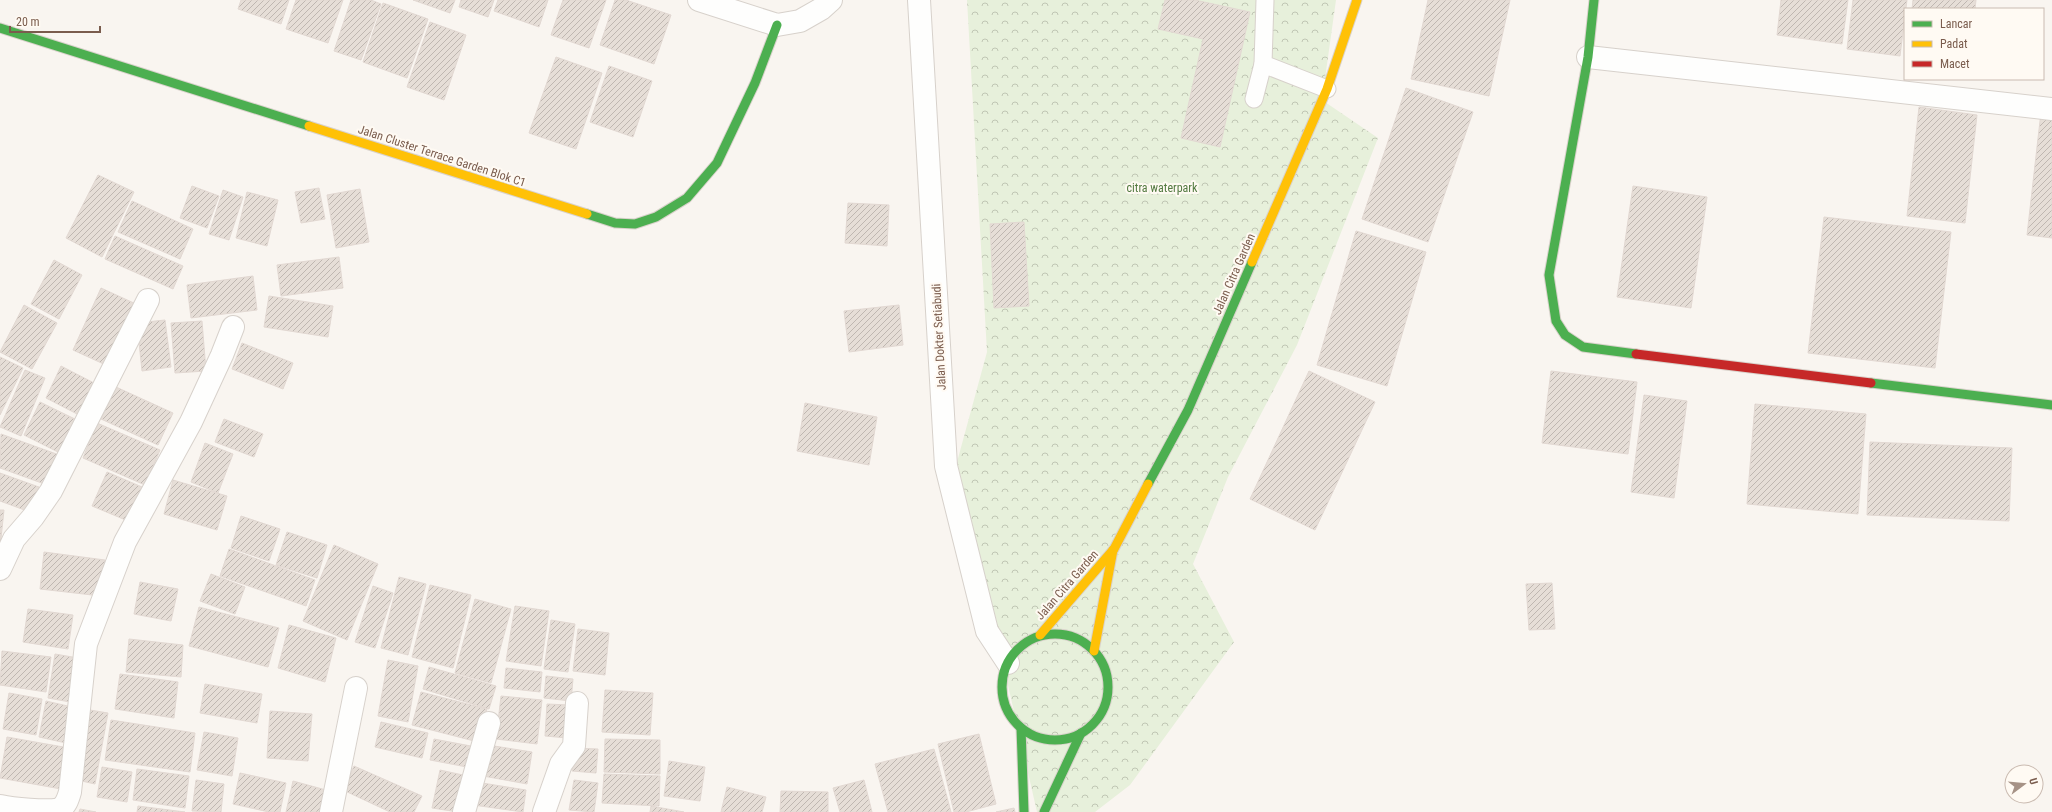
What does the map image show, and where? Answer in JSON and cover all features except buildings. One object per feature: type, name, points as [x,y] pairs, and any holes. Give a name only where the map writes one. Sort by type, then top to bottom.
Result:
[{"type":"street","points":[[699,0],[777,25],[800,21],[821,9],[831,0]]},
{"type":"street","name":"Jalan Dokter Setiabudi","points":[[919,0],[946,466],[987,632],[1008,663]]},
{"type":"street","name":"Jalan Citra Garden","points":[[1040,636],[1114,549],[1188,410],[1327,89],[1357,0]]},
{"type":"street","points":[[1594,0],[1588,57],[1549,275],[1556,321],[1565,335],[1582,347],[2052,405]]},
{"type":"street","name":"Jalan Cluster Terrace Garden Blok C1","points":[[0,28],[615,223],[635,224],[656,217],[687,198],[717,163],[755,83],[777,25]]},
{"type":"street","points":[[1588,57],[2052,109]]},
{"type":"street","points":[[0,569],[14,539],[33,517],[50,491],[148,300]]},
{"type":"street","points":[[0,806],[46,812],[58,810],[66,803],[70,792],[86,644],[125,542],[191,422],[222,355],[233,327]]},
{"type":"street","name":"Jalan Citra Garden","points":[[1094,651],[1114,549]]},
{"type":"street","points":[[1054,634],[1068,635],[1081,641],[1094,651],[1103,664],[1107,679],[1107,695],[1103,710],[1093,724],[1081,733],[1066,739],[1050,740],[1035,736],[1021,728],[1010,716],[1004,702],[1003,676],[1008,663],[1016,651],[1026,642],[1040,636],[1054,634]]},
{"type":"street","points":[[330,812],[356,688]]},
{"type":"street","points":[[544,812],[561,764],[574,746],[577,703]]},
{"type":"street","points":[[464,812],[490,723]]},
{"type":"street","points":[[1021,728],[1024,812]]},
{"type":"street","points":[[1044,812],[1081,733]]},
{"type":"lane","points":[[1254,99],[1263,64],[1265,0]]},
{"type":"lane","points":[[1263,64],[1327,89]]},
{"type":"green space","name":"citra waterpark","points":[[967,0],[1336,0],[1322,100],[1378,138],[1297,345],[1228,477],[1193,564],[1234,642],[1130,785],[1095,812],[1037,812],[957,462],[987,352]]},
{"type":"traffic: fast","points":[[1594,0],[1588,57],[1549,275],[1556,321],[1565,335],[1583,347],[1636,354]]},
{"type":"traffic: fast","points":[[587,214],[615,223],[635,224],[656,217],[687,198],[717,163],[755,83],[777,25]]},
{"type":"traffic: fast","points":[[0,28],[309,126]]},
{"type":"traffic: fast","points":[[1148,484],[1188,410],[1252,262]]},
{"type":"traffic: fast","points":[[1871,383],[2052,405]]},
{"type":"traffic: fast","points":[[1055,634],[1075,638],[1092,650],[1104,667],[1108,687],[1104,707],[1092,724],[1075,736],[1055,740],[1035,736],[1018,724],[1006,707],[1002,687],[1006,667],[1018,650],[1035,638],[1055,634]]},
{"type":"traffic: fast","points":[[1021,728],[1024,812]]},
{"type":"traffic: fast","points":[[1044,812],[1081,733]]},
{"type":"traffic: slow","points":[[1252,262],[1327,89],[1357,0]]},
{"type":"traffic: slow","points":[[309,126],[587,214]]},
{"type":"traffic: slow","points":[[1040,635],[1114,549],[1148,484]]},
{"type":"traffic: slow","points":[[1094,651],[1113,550]]},
{"type":"traffic: jam","points":[[1636,354],[1871,383]]}]
